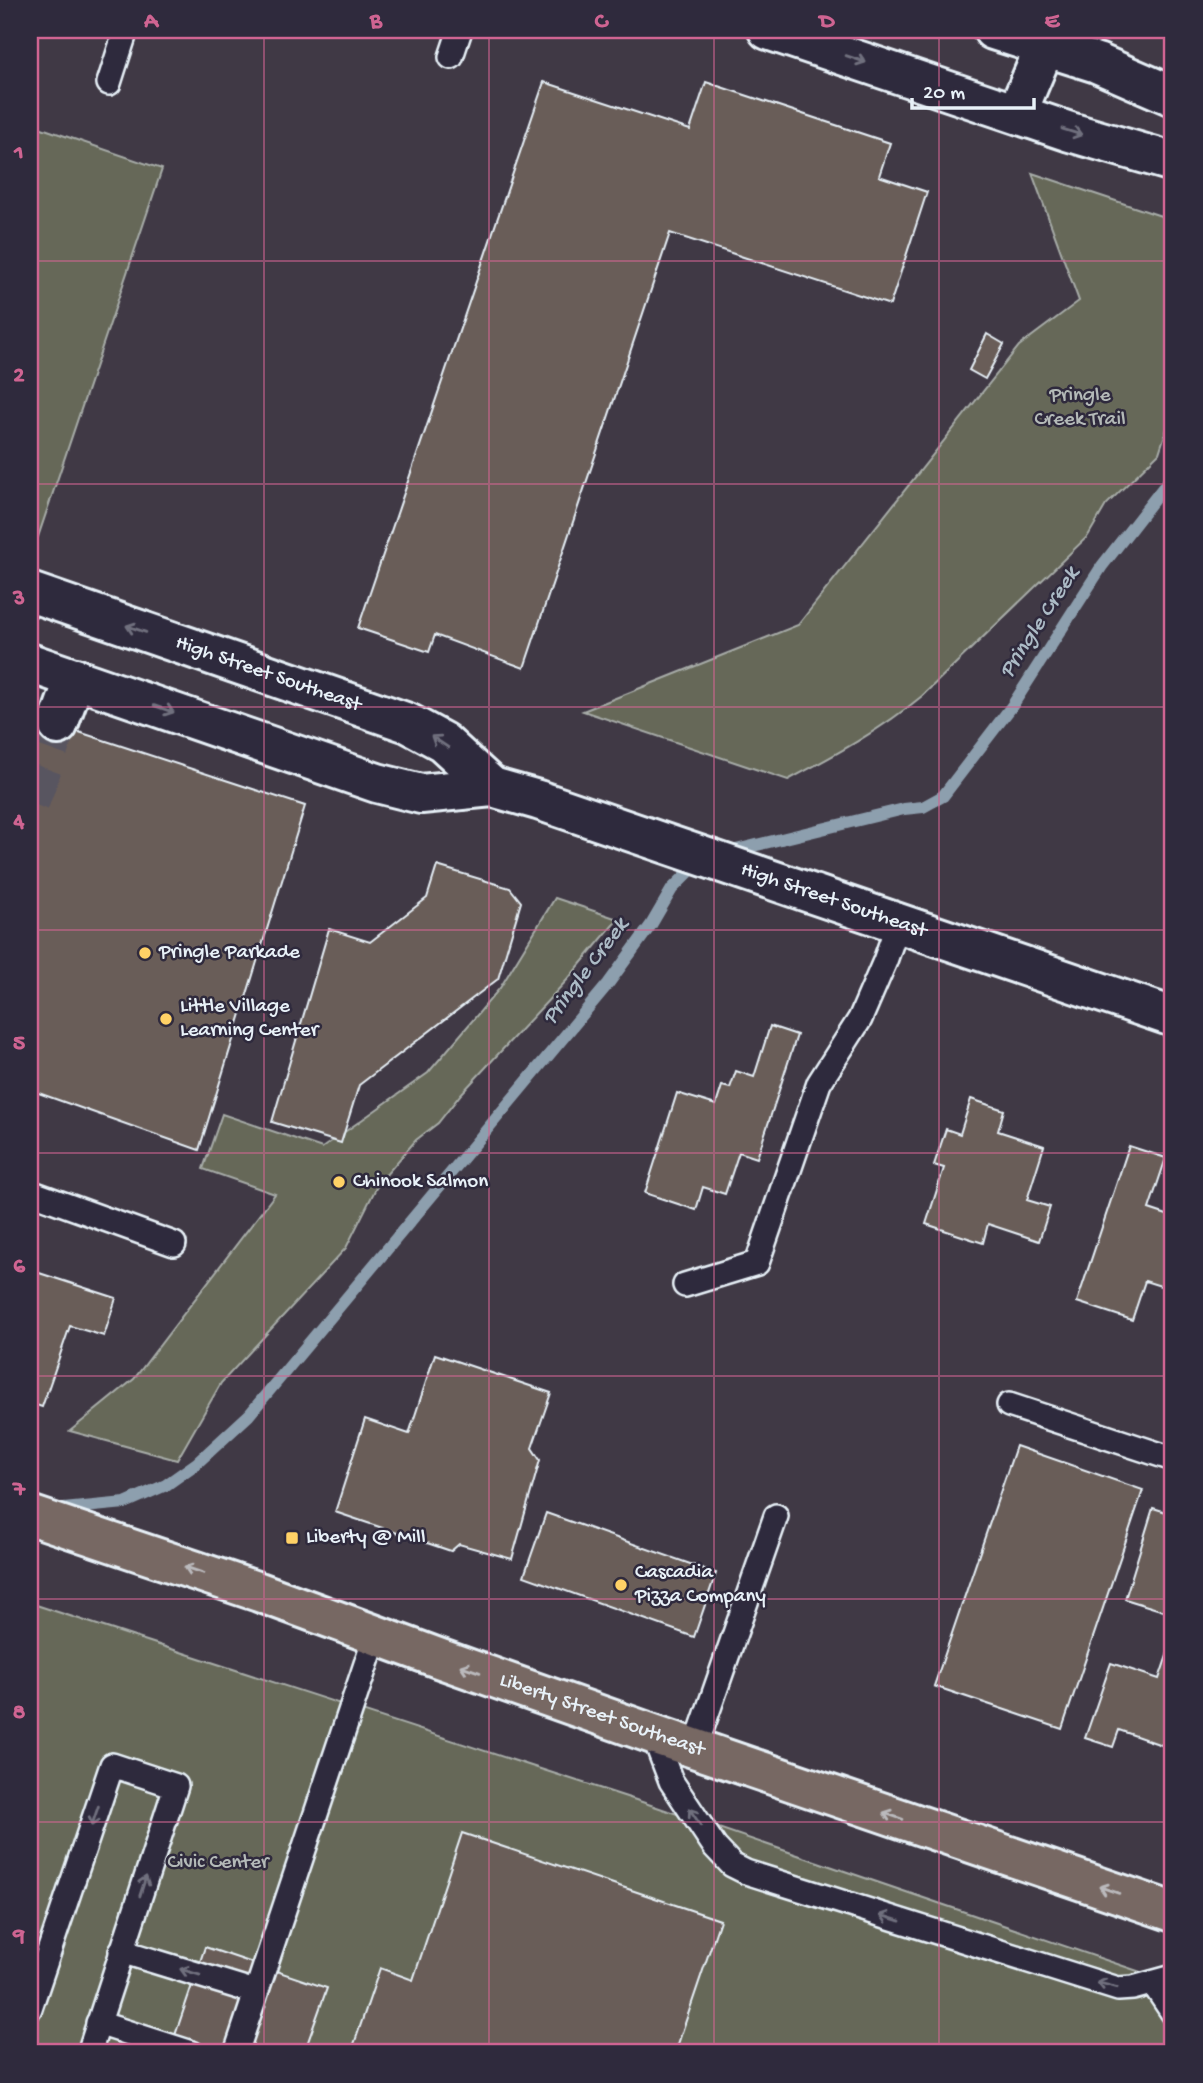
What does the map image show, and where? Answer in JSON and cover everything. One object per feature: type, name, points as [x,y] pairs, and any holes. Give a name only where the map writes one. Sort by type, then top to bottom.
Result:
[{"type":"main road","name":"Liberty Street Southeast","points":[[30,1515],[259,1591],[653,1734],[1173,1912]]},
{"type":"street","points":[[768,30],[1070,132],[1173,162]]},
{"type":"street","points":[[993,30],[1049,39],[1173,96]]},
{"type":"street","points":[[1017,113],[1049,39]]},
{"type":"street","name":"High Street Southeast","points":[[30,592],[408,723],[443,742],[492,787]]},
{"type":"street","name":"High Street Southeast","points":[[30,663],[377,783],[421,794],[492,787],[1173,1017]]},
{"type":"street","points":[[58,725],[75,678]]},
{"type":"lane","points":[[109,83],[126,30]]},
{"type":"lane","points":[[451,57],[460,30]]},
{"type":"lane","points":[[685,1285],[757,1264],[819,1083],[860,1019],[886,961],[898,924]]},
{"type":"lane","points":[[30,1192],[174,1244]]},
{"type":"lane","points":[[1009,1405],[1173,1459]]},
{"type":"lane","points":[[695,1748],[776,1517]]},
{"type":"lane","points":[[236,2053],[376,1634]]},
{"type":"lane","points":[[653,1734],[667,1774],[715,1847],[732,1865],[746,1872],[1118,1989],[1163,1980],[1173,2012]]},
{"type":"lane","points":[[30,2008],[112,1765],[176,1786],[89,2053]]},
{"type":"lane","points":[[121,1951],[255,1992]]},
{"type":"lane","points":[[98,2023],[192,2053]]},
{"type":"green space","points":[[30,124],[162,169],[38,537],[30,534]]},
{"type":"green space","name":"Pringle Creek Trail","points":[[1032,173],[1173,220],[1173,410],[1159,453],[1106,505],[1088,536],[922,696],[874,731],[788,780],[583,711],[798,625],[1019,346],[1079,301]]},
{"type":"green space","points":[[555,898],[618,919],[568,979],[461,1094],[438,1123],[416,1140],[378,1184],[346,1248],[221,1383],[177,1460],[70,1431],[134,1379],[275,1194],[203,1169],[222,1114],[322,1148],[428,1073],[500,988]]},
{"type":"green space","name":"Civic Center","points":[[30,1603],[642,1802],[1173,1983],[1173,2053],[30,2053]]},
{"type":"building","points":[[544,82],[690,130],[706,82],[890,143],[879,176],[927,192],[890,305],[670,233],[524,668],[435,635],[429,652],[358,628]]},
{"type":"building","points":[[987,334],[1004,344],[985,379],[969,370]]},
{"type":"building","name":"Pringle Parkade","points":[[30,716],[305,806],[199,1150],[30,1090]]},
{"type":"building","points":[[437,866],[510,888],[521,902],[498,979],[359,1085],[341,1143],[272,1122],[329,929],[370,942],[427,898]]},
{"type":"building","points":[[770,1026],[797,1035],[757,1158],[739,1152],[725,1194],[703,1187],[696,1210],[645,1193],[677,1093],[716,1105],[722,1086],[730,1088],[736,1071],[754,1077]]},
{"type":"building","points":[[971,1099],[1004,1110],[998,1131],[1044,1146],[1027,1200],[1050,1207],[1039,1241],[988,1224],[983,1243],[926,1224],[944,1168],[934,1165],[946,1129],[960,1134]]},
{"type":"building","points":[[1129,1146],[1166,1158],[1149,1209],[1173,1217],[1173,1290],[1145,1281],[1132,1320],[1077,1302]]},
{"type":"building","points":[[30,1270],[116,1298],[104,1336],[70,1326],[42,1407],[30,1403]]},
{"type":"building","points":[[435,1354],[551,1393],[532,1448],[540,1460],[512,1559],[459,1544],[451,1551],[335,1512],[365,1419],[409,1434]]},
{"type":"building","points":[[1016,1446],[1143,1490],[1062,1729],[934,1686]]},
{"type":"building","points":[[1153,1508],[1173,1514],[1173,1614],[1125,1599]]},
{"type":"building","points":[[546,1513],[716,1573],[694,1637],[524,1576]]},
{"type":"building","points":[[1173,1638],[1173,1749],[1119,1730],[1113,1747],[1085,1738],[1111,1663],[1159,1679]]},
{"type":"building","points":[[462,1833],[720,1920],[675,2053],[351,2053],[380,1968],[413,1980]]},
{"type":"building","points":[[205,1947],[327,1988],[304,2053],[169,2053]]},
{"type":"waterway","name":"Pringle Creek","points":[[724,853],[904,809],[923,807],[943,796],[1012,706],[1102,566],[1173,475]]},
{"type":"waterway","name":"Pringle Creek","points":[[53,1510],[125,1503],[166,1485],[197,1463],[249,1415],[608,984],[651,925],[672,889],[700,861]]},
{"type":"tunnel","points":[[30,803],[58,725]]},
{"type":"place","name":"Pringle Parkade","points":[[145,953]]},
{"type":"place","name":"Little Village Learning Center","points":[[166,1019]]},
{"type":"place","name":"Chinook Salmon","points":[[339,1182]]},
{"type":"place","name":"Liberty @ Mill","points":[[292,1538]]},
{"type":"place","name":"Cascadia Pizza Company","points":[[621,1585]]}]
